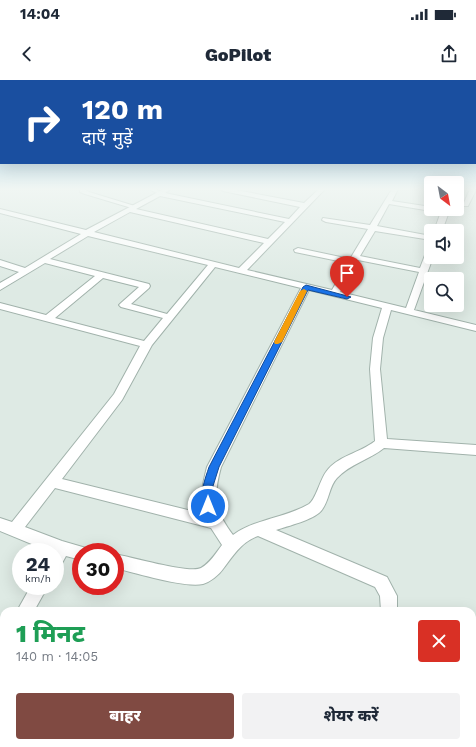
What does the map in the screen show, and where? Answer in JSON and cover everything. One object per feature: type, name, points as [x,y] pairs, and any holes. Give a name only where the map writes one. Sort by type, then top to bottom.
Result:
[{"type":"street","points":[[34,220],[476,328]]},
{"type":"street","points":[[0,287],[110,220]]},
{"type":"street","points":[[181,220],[270,242]]},
{"type":"street","points":[[286,220],[290,221]]},
{"type":"street","points":[[327,220],[424,237]]},
{"type":"street","points":[[334,294],[377,220]]},
{"type":"street","points":[[241,271],[290,221]]},
{"type":"street","points":[[298,250],[424,271]]},
{"type":"street","points":[[43,260],[146,286],[124,305],[169,317]]},
{"type":"street","points":[[0,263],[25,271]]},
{"type":"street","points":[[14,530],[118,397],[134,370],[146,345],[214,264]]},
{"type":"street","points":[[409,312],[426,264]]},
{"type":"street","points":[[48,319],[102,275]]},
{"type":"street","points":[[231,545],[216,523],[208,506],[208,486],[214,467],[306,287]]},
{"type":"street","points":[[0,306],[146,345]]},
{"type":"street","points":[[381,443],[375,368],[378,338],[387,307]]},
{"type":"street","points":[[124,563],[187,577],[203,576],[216,566],[231,545],[247,533],[302,515],[316,507],[331,475],[344,464],[371,451],[381,443],[476,450]]},
{"type":"street","points":[[52,482],[216,523]]},
{"type":"street","points":[[0,524],[38,543]]},
{"type":"street","points":[[258,529],[380,582],[386,589],[390,598],[389,607]]},
{"type":"street","points":[[27,607],[35,595]]},
{"type":"slow traffic","points":[[278,342],[304,291]]},
{"type":"route","points":[[208,506],[208,486],[214,467],[306,287],[347,297]]}]
